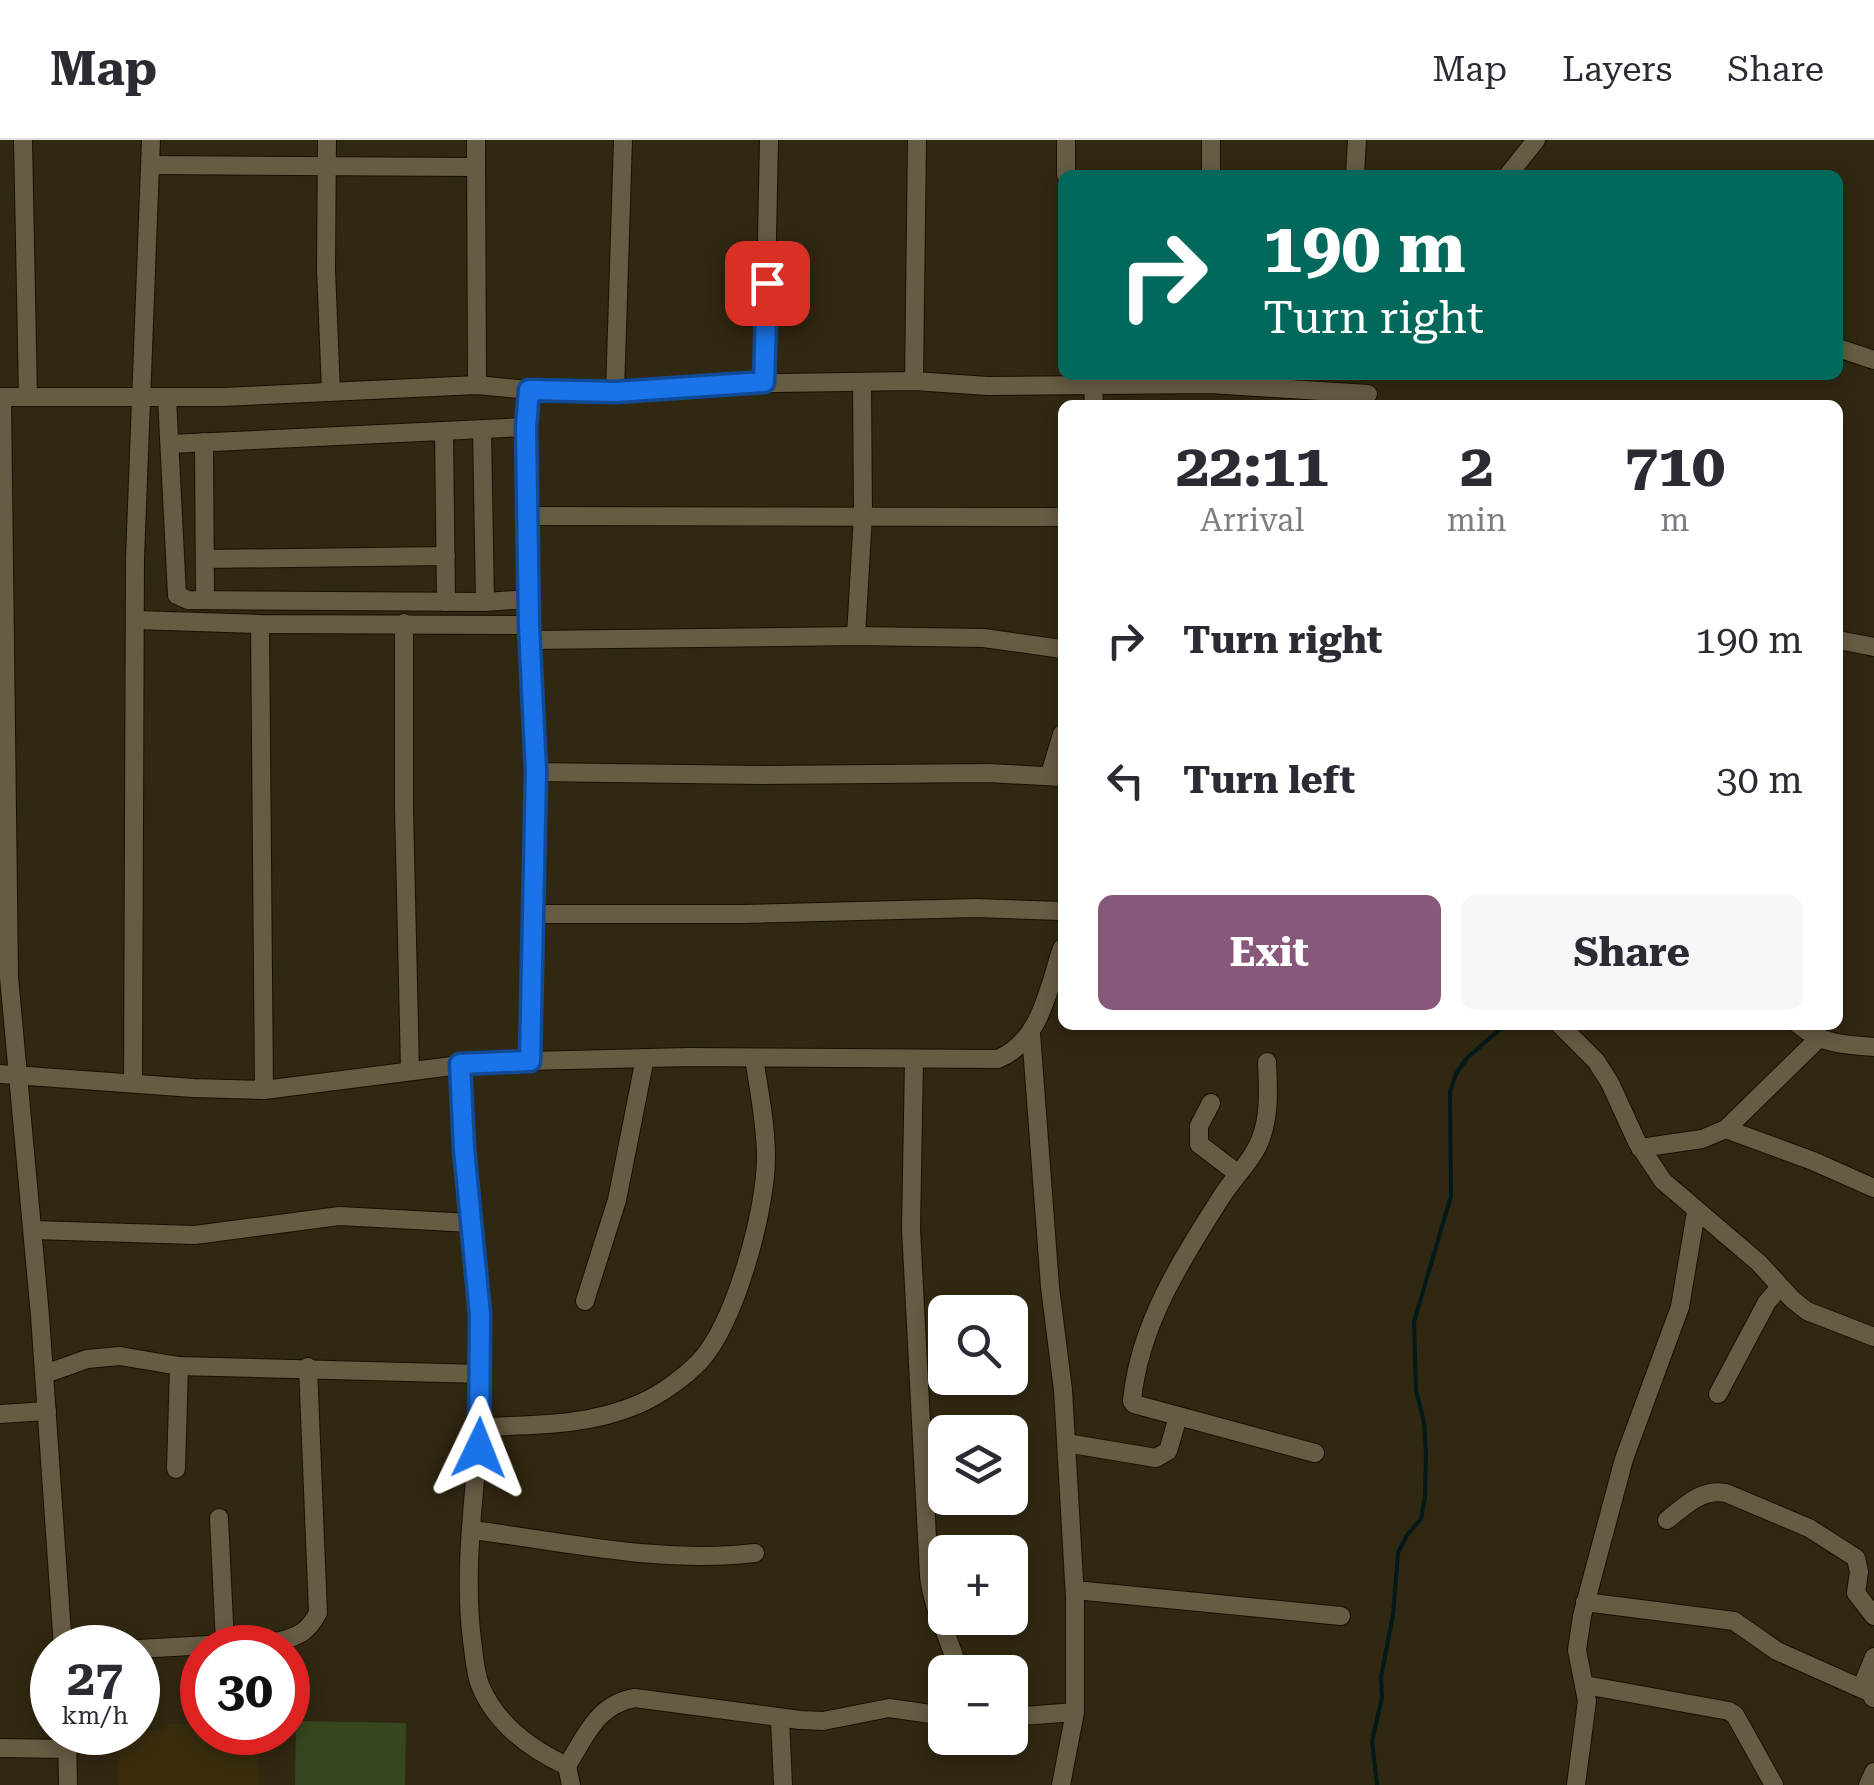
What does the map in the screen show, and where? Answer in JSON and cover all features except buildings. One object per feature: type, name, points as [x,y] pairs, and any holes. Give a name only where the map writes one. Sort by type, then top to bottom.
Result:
[{"type":"street","points":[[23,140],[28,397]]},
{"type":"street","points":[[133,1084],[140,398],[151,140]]},
{"type":"street","points":[[327,140],[326,288],[331,392]]},
{"type":"street","points":[[476,140],[477,384]]},
{"type":"street","points":[[615,392],[623,140]]},
{"type":"street","points":[[764,382],[769,140]]},
{"type":"street","points":[[914,381],[917,140]]},
{"type":"street","points":[[1066,140],[1066,170]]},
{"type":"street","points":[[1211,140],[1211,170]]},
{"type":"street","points":[[1355,170],[1357,140]]},
{"type":"street","points":[[1512,170],[1536,140]]},
{"type":"street","points":[[151,165],[476,167]]},
{"type":"street","points":[[1843,350],[1874,360]]},
{"type":"street","points":[[61,1625],[33,1230],[9,1074],[1,397],[166,398],[477,384],[615,392],[764,382],[914,381],[988,386],[1058,380]]},
{"type":"street","points":[[1071,380],[1093,384],[1187,380]]},
{"type":"street","points":[[1217,380],[1366,400]]},
{"type":"street","points":[[856,636],[863,515],[862,382]]},
{"type":"street","points":[[1093,384],[1094,400]]},
{"type":"street","points":[[529,390],[529,633],[536,772],[530,1061]]},
{"type":"street","points":[[166,398],[177,594],[188,600],[529,599]]},
{"type":"street","points":[[170,444],[526,427]]},
{"type":"street","points":[[482,430],[485,602]]},
{"type":"street","points":[[444,431],[446,602]]},
{"type":"street","points":[[204,442],[205,600]]},
{"type":"street","points":[[529,516],[1058,517]]},
{"type":"street","points":[[205,559],[446,556]]},
{"type":"street","points":[[136,620],[260,624],[404,622],[529,633],[984,638],[1058,648]]},
{"type":"street","points":[[404,622],[410,1070]]},
{"type":"street","points":[[260,624],[264,1090]]},
{"type":"street","points":[[1843,641],[1874,647]]},
{"type":"street","points":[[536,772],[1056,776]]},
{"type":"street","points":[[532,914],[976,908],[1058,911]]},
{"type":"street","points":[[9,1074],[264,1090],[460,1064],[530,1061],[998,1059],[1018,1050],[1032,1033],[1058,959]]},
{"type":"street","points":[[1566,1030],[1610,1083],[1640,1148],[1663,1181],[1808,1310],[1874,1337]]},
{"type":"street","points":[[1806,1030],[1818,1039],[1874,1046]]},
{"type":"street","points":[[1032,1033],[1075,1590],[1075,1712],[1061,1785]]},
{"type":"street","points":[[1640,1148],[1702,1139],[1726,1130],[1818,1039]]},
{"type":"street","points":[[586,1302],[618,1200],[644,1058]]},
{"type":"street","points":[[480,1427],[555,1424],[622,1410],[654,1396],[692,1369],[709,1350],[745,1270],[762,1188],[765,1138],[754,1058]]},
{"type":"street","points":[[914,1060],[911,1229],[930,1576],[935,1614],[954,1655]]},
{"type":"street","points":[[1267,1062],[1268,1094],[1261,1137],[1195,1236],[1158,1306],[1140,1358],[1134,1404],[1315,1453]]},
{"type":"street","points":[[460,1064],[482,1374],[468,1612],[480,1684],[511,1730],[543,1755],[566,1766]]},
{"type":"street","points":[[1211,1103],[1199,1126],[1199,1144],[1237,1173]]},
{"type":"street","points":[[1726,1130],[1814,1161],[1874,1188]]},
{"type":"street","points":[[1576,1785],[1587,1701],[1578,1650],[1585,1602],[1624,1459],[1680,1307],[1686,1253],[1696,1212]]},
{"type":"street","points":[[33,1230],[194,1235],[340,1216],[471,1224]]},
{"type":"street","points":[[1718,1394],[1766,1302],[1779,1288]]},
{"type":"street","points":[[44,1374],[99,1357],[120,1356],[180,1366],[482,1374]]},
{"type":"street","points":[[176,1469],[180,1366]]},
{"type":"street","points":[[308,1367],[318,1613],[309,1625]]},
{"type":"street","points":[[0,1414],[47,1411]]},
{"type":"street","points":[[1066,1443],[1156,1458],[1168,1451],[1178,1417]]},
{"type":"street","points":[[1666,1520],[1704,1492],[1712,1491],[1726,1493],[1809,1528],[1856,1558],[1856,1593],[1874,1616]]},
{"type":"street","points":[[219,1518],[224,1625]]},
{"type":"street","points":[[472,1530],[640,1555],[725,1557],[755,1553]]},
{"type":"street","points":[[1075,1590],[1156,1601],[1341,1616]]},
{"type":"street","points":[[1585,1602],[1734,1621],[1777,1651],[1871,1696]]},
{"type":"street","points":[[1871,1696],[1866,1679],[1874,1657]]},
{"type":"street","points":[[1585,1685],[1735,1715],[1774,1785]]},
{"type":"street","points":[[571,1785],[566,1766],[598,1716],[622,1700],[646,1699],[780,1719],[823,1721],[889,1708],[928,1714]]},
{"type":"street","points":[[1028,1716],[1075,1712]]},
{"type":"street","points":[[780,1719],[783,1785]]},
{"type":"street","points":[[0,1748],[30,1745]]},
{"type":"street","points":[[68,1755],[68,1785]]},
{"type":"street","points":[[1868,1785],[1874,1772]]},
{"type":"shaded area","points":[[167,1724],[180,1724],[180,1755],[259,1755],[259,1785],[119,1785],[117,1755],[160,1755],[160,1731],[167,1731]]},
{"type":"green space","points":[[310,1721],[406,1723],[405,1785],[295,1785],[295,1755],[310,1755]]},
{"type":"waterway","points":[[1377,1785],[1372,1741],[1382,1698],[1381,1677],[1393,1615],[1398,1553],[1421,1519],[1425,1496],[1426,1453],[1416,1390],[1414,1322],[1451,1196],[1450,1092],[1467,1058],[1499,1030]]},
{"type":"route","points":[[479,1448],[480,1314],[460,1064],[530,1061],[536,772],[529,626],[529,390],[615,392],[764,382],[767,283]]}]
